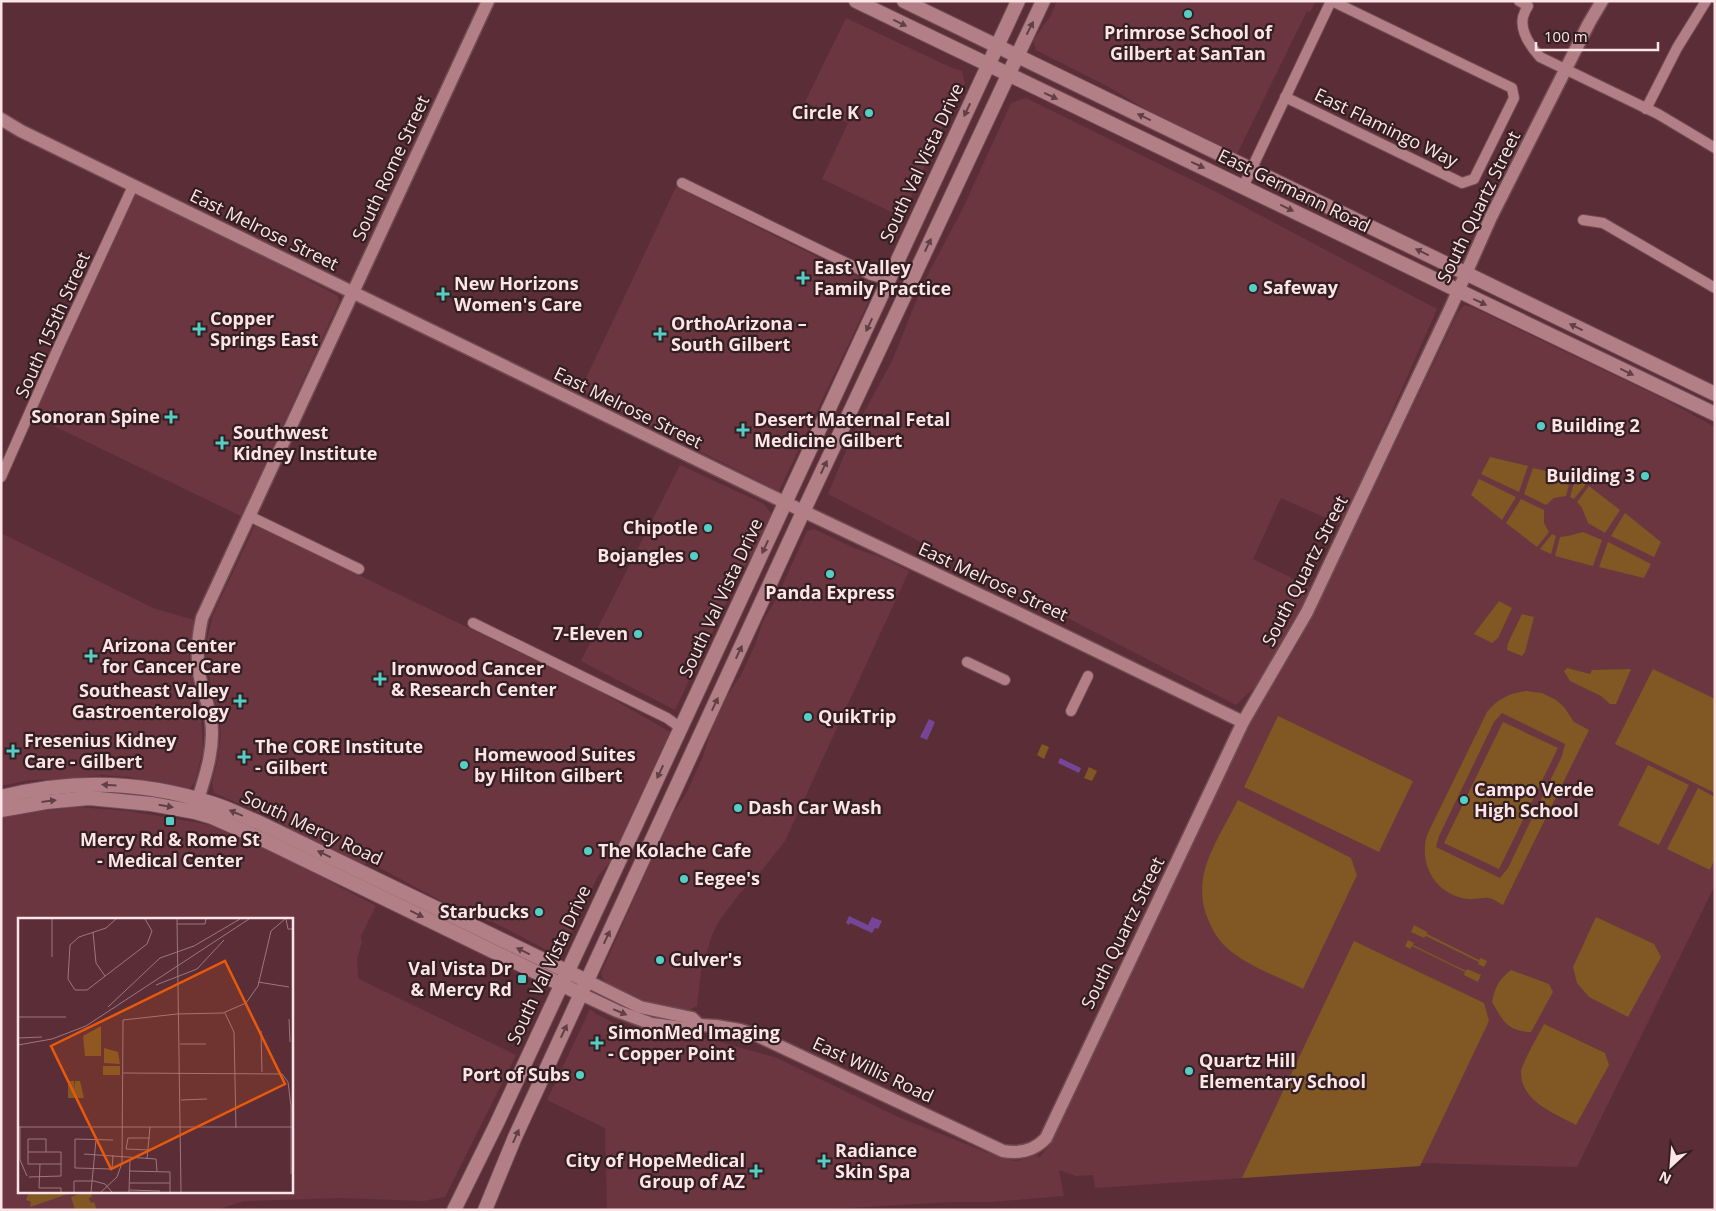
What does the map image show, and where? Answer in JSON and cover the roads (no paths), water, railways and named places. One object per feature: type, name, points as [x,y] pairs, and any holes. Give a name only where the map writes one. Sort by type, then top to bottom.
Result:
[{"type":"main road","name":"East Germann Road","points":[[856,1],[1715,414]]},
{"type":"main road","name":"East Germann Road","points":[[904,1],[1715,394]]},
{"type":"main road","name":"South Val Vista Drive","points":[[454,1210],[497,1123],[1018,1]]},
{"type":"main road","points":[[484,1210],[515,1137],[803,512],[1043,1]]},
{"type":"main road","points":[[889,280],[907,289]]},
{"type":"main road","points":[[681,728],[700,737]]},
{"type":"main road","name":"South Mercy Road","points":[[1,796],[30,790],[88,784],[153,789],[197,806],[230,825],[313,864],[564,978]]},
{"type":"main road","name":"South Mercy Road","points":[[1,810],[46,802],[89,798],[151,804],[216,805],[260,823],[584,988]]},
{"type":"street","name":"South Rome Street","points":[[197,806],[212,741],[211,721],[199,673],[197,651],[206,610],[488,1]]},
{"type":"street","name":"East Flamingo Way","points":[[1285,97],[1462,182],[1474,179],[1514,98],[1512,88],[1331,1]]},
{"type":"street","points":[[1243,186],[1331,1]]},
{"type":"street","name":"South Quartz Street","points":[[1029,1150],[1046,1138],[1243,722],[1308,612],[1492,217],[1602,1]]},
{"type":"street","points":[[1646,109],[1677,48],[1706,1]]},
{"type":"street","points":[[1525,3],[1524,29],[1530,46],[1540,57],[1674,123],[1715,148]]},
{"type":"street","name":"East Melrose Street","points":[[1,119],[21,131],[133,186],[803,512],[1243,722]]},
{"type":"street","points":[[682,183],[871,276],[889,280]]},
{"type":"street","name":"South 155th Street","points":[[1,477],[133,186]]},
{"type":"street","points":[[1582,220],[1603,223],[1715,288]]},
{"type":"street","points":[[249,516],[359,569]]},
{"type":"street","points":[[472,623],[667,718],[681,728]]},
{"type":"street","points":[[968,662],[1005,680]]},
{"type":"street","points":[[1071,711],[1088,676]]},
{"type":"street","name":"East Willis Road","points":[[584,988],[617,1011],[652,1024],[691,1029],[699,1025],[728,1027],[756,1035],[997,1148],[1011,1152],[1029,1150]]},
{"type":"place","name":"Primrose School of Gilbert at SanTan","points":[[1188,14]]},
{"type":"place","name":"Circle K","points":[[869,113]]},
{"type":"place","name":"East Valley Family Practice","points":[[803,278]]},
{"type":"place","name":"Safeway","points":[[1253,288]]},
{"type":"place","name":"New Horizons Women's Care","points":[[443,294]]},
{"type":"place","name":"Copper Springs East","points":[[199,329]]},
{"type":"place","name":"OrthoArizona – South Gilbert","points":[[660,334]]},
{"type":"place","name":"Sonoran Spine","points":[[171,417]]},
{"type":"place","name":"Building 2","points":[[1541,426]]},
{"type":"place","name":"Desert Maternal Fetal Medicine Gilbert","points":[[743,430]]},
{"type":"place","name":"Southwest Kidney Institute","points":[[222,443]]},
{"type":"place","name":"Building 3","points":[[1645,476]]},
{"type":"place","name":"Chipotle","points":[[708,528]]},
{"type":"place","name":"Bojangles","points":[[694,556]]},
{"type":"place","name":"Panda Express","points":[[830,574]]},
{"type":"place","name":"7-Eleven","points":[[638,634]]},
{"type":"place","name":"Arizona Center for Cancer Care","points":[[91,656]]},
{"type":"place","name":"Ironwood Cancer & Research Center","points":[[380,679]]},
{"type":"place","name":"Southeast Valley Gastroenterology","points":[[240,701]]},
{"type":"place","name":"QuikTrip","points":[[808,717]]},
{"type":"place","name":"Fresenius Kidney Care - Gilbert","points":[[13,751]]},
{"type":"place","name":"The CORE Institute - Gilbert","points":[[244,757]]},
{"type":"place","name":"Homewood Suites by Hilton Gilbert","points":[[464,765]]},
{"type":"place","name":"Campo Verde High School","points":[[1464,800]]},
{"type":"place","name":"Dash Car Wash","points":[[738,808]]},
{"type":"place","name":"Mercy Rd & Rome St - Medical Center","points":[[170,821]]},
{"type":"place","name":"The Kolache Cafe","points":[[588,851]]},
{"type":"place","name":"Eegee's","points":[[684,879]]},
{"type":"place","name":"Starbucks","points":[[539,912]]},
{"type":"place","name":"Culver's","points":[[660,960]]},
{"type":"place","name":"Val Vista Dr & Mercy Rd","points":[[522,979]]},
{"type":"place","name":"SimonMed Imaging - Copper Point","points":[[597,1043]]},
{"type":"place","name":"Quartz Hill Elementary School","points":[[1189,1071]]},
{"type":"place","name":"Port of Subs","points":[[580,1075]]},
{"type":"place","name":"Radiance Skin Spa","points":[[824,1161]]},
{"type":"place","name":"City of HopeMedical Group of AZ","points":[[756,1171]]}]
